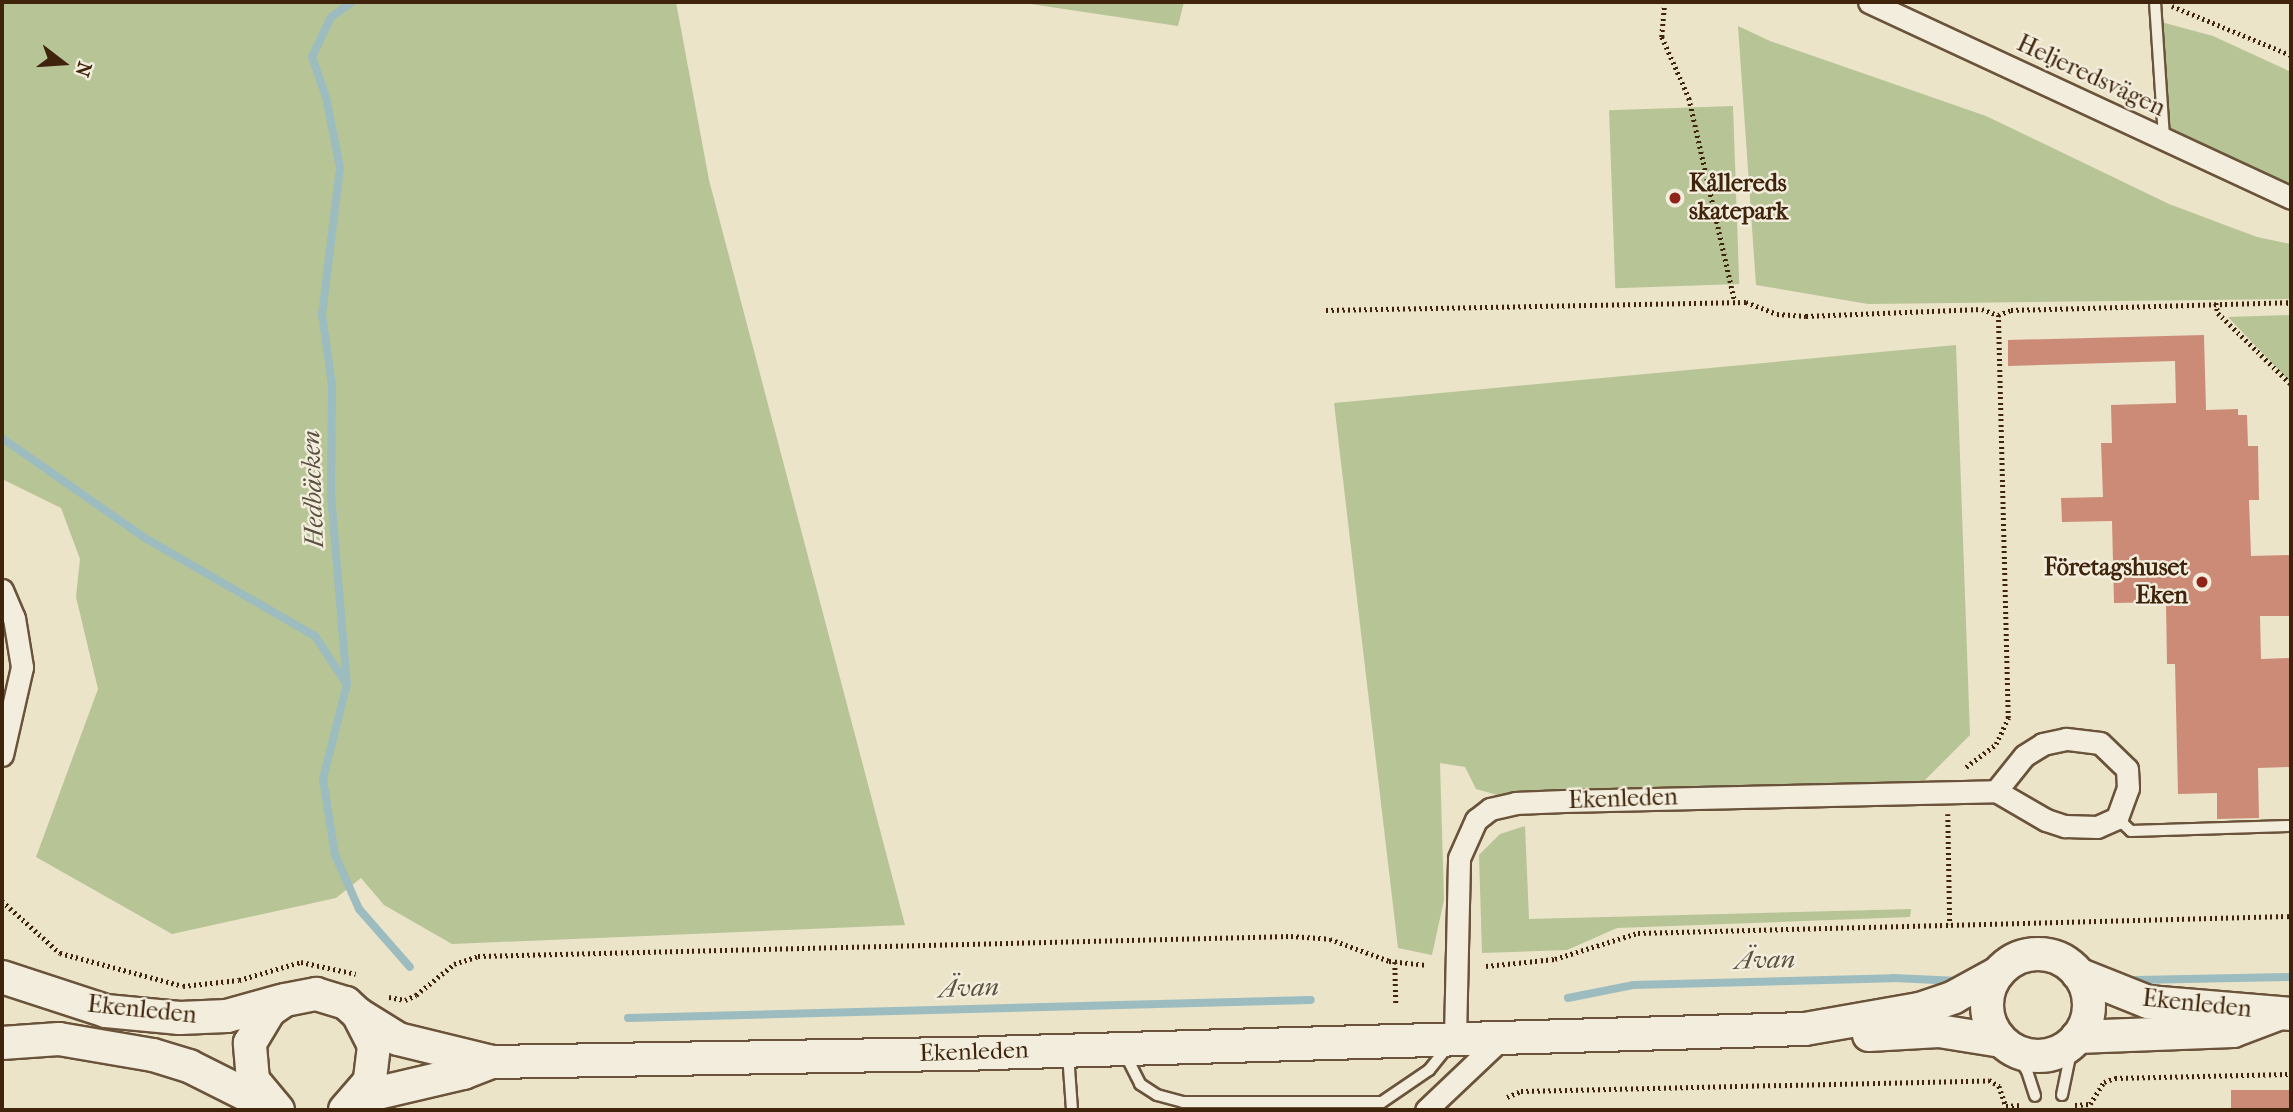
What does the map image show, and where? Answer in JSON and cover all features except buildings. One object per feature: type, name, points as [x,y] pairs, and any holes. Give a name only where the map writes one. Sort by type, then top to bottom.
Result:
[{"type":"street","name":"Heljeredsvägen","points":[[1869,2],[2291,198]]},
{"type":"street","points":[[2,590],[14,618],[22,667],[2,755]]},
{"type":"street","points":[[2080,738],[2100,743],[2127,769],[2128,788],[2118,818],[2097,827],[2065,826],[2027,811],[1996,791],[2024,756],[2043,744],[2080,738]]},
{"type":"street","name":"Ekenleden","points":[[1455,1037],[1460,858],[1467,834],[1490,809],[1515,803],[1947,790],[1996,791]]},
{"type":"street","name":"Ekenleden","points":[[2,977],[106,1011],[180,1018],[227,1016],[316,994],[346,1003],[368,1003],[398,1039],[492,1062],[1805,1029],[1920,1009],[1954,997],[2023,956],[2038,954],[2067,963],[2078,974],[2148,1002],[2225,1005],[2285,1014]]},
{"type":"street","points":[[1998,973],[1991,985],[1988,1015],[2006,1045]]},
{"type":"street","points":[[2075,1039],[2088,1012],[2085,986],[2078,974]]},
{"type":"street","points":[[278,1110],[253,1080],[250,1043],[269,1011],[285,1000]]},
{"type":"street","points":[[353,1104],[375,1064],[368,1028],[368,1003]]},
{"type":"street","name":"Ekenleden","points":[[1805,1029],[1855,1036],[1939,1031],[2006,1045],[2033,1056],[2047,1055],[2075,1039],[2233,1031],[2285,1014]]},
{"type":"street","points":[[1426,1110],[1504,1036]]},
{"type":"street","name":"Ekenleden","points":[[2,1043],[59,1039],[153,1055],[189,1066],[278,1110]]},
{"type":"street","name":"Ekenleden","points":[[353,1104],[463,1073],[492,1062]]},
{"type":"lane","points":[[2155,2],[2164,139]]},
{"type":"lane","points":[[2118,818],[2131,831],[2288,826]]},
{"type":"lane","points":[[1121,1047],[1140,1084],[1157,1095],[1183,1102],[1382,1102],[1429,1069],[1455,1037]]},
{"type":"lane","points":[[2064,1100],[2075,1039]]},
{"type":"lane","points":[[2006,1045],[2027,1071],[2032,1101]]},
{"type":"lane","points":[[1067,1048],[1072,1110]]},
{"type":"path","points":[[1665,2],[1662,37],[1689,98],[1734,302]]},
{"type":"path","points":[[2162,2],[2291,55]]},
{"type":"path","points":[[1326,310],[1734,302],[1806,316],[1982,309],[1997,315],[2011,310],[2291,302]]},
{"type":"path","points":[[2216,303],[2218,313],[2291,384]]},
{"type":"path","points":[[1950,924],[1947,773],[1984,756],[2008,718],[1997,315]]},
{"type":"path","points":[[2,901],[60,953],[183,986],[239,980],[301,962],[334,966],[360,975]]},
{"type":"path","points":[[1486,966],[1555,959],[1639,933],[2291,916]]},
{"type":"path","points":[[368,1003],[405,1000],[454,964],[478,956],[1291,936],[1330,939],[1395,962],[1426,965]]},
{"type":"path","points":[[1395,962],[1396,1004]]},
{"type":"path","points":[[2064,1100],[2090,1104],[2104,1082],[2115,1078],[2291,1074]]},
{"type":"path","points":[[1507,1097],[1521,1091],[1989,1080],[1999,1086],[2006,1105],[2032,1101]]},
{"type":"green space","points":[[2,2],[676,2],[709,180],[905,925],[452,944],[384,905],[361,878],[336,898],[172,934],[36,857],[98,689],[76,597],[80,559],[61,508],[2,479]]},
{"type":"green space","points":[[1017,2],[1184,2],[1178,26]]},
{"type":"green space","points":[[2161,22],[2213,36],[2291,72],[2291,191],[2166,131]]},
{"type":"green space","points":[[1738,26],[1770,41],[1986,116],[2169,204],[2257,237],[2291,244],[2291,299],[1868,304],[1756,285]]},
{"type":"green space","name":"Kållereds skatepark","points":[[1733,106],[1739,284],[1615,288],[1609,110]]},
{"type":"green space","points":[[2291,315],[2291,383],[2228,317]]},
{"type":"green space","points":[[1956,345],[1970,735],[1917,788],[1501,796],[1476,789],[1465,767],[1440,763],[1444,900],[1432,955],[1398,948],[1334,403]]},
{"type":"green space","points":[[1525,826],[1529,919],[1911,909],[1910,917],[1617,928],[1567,950],[1482,953],[1479,855],[1500,834]]},
{"type":"waterway","name":"Hedbäcken","points":[[352,2],[331,17],[312,57],[326,97],[340,168],[322,314],[332,385],[331,495],[347,684],[323,779],[335,855],[359,909],[410,967]]},
{"type":"waterway","points":[[2,438],[145,538],[315,636],[346,683]]},
{"type":"waterway","name":"Ävan","points":[[2136,980],[2291,977]]},
{"type":"waterway","name":"Ävan","points":[[1568,998],[1633,985],[1893,978],[1959,981]]},
{"type":"waterway","name":"Ävan","points":[[628,1018],[1311,1000]]},
{"type":"place","name":"Kållereds skatepark","points":[[1675,198]]},
{"type":"place","name":"Företagshuset Eken","points":[[2202,582]]}]
